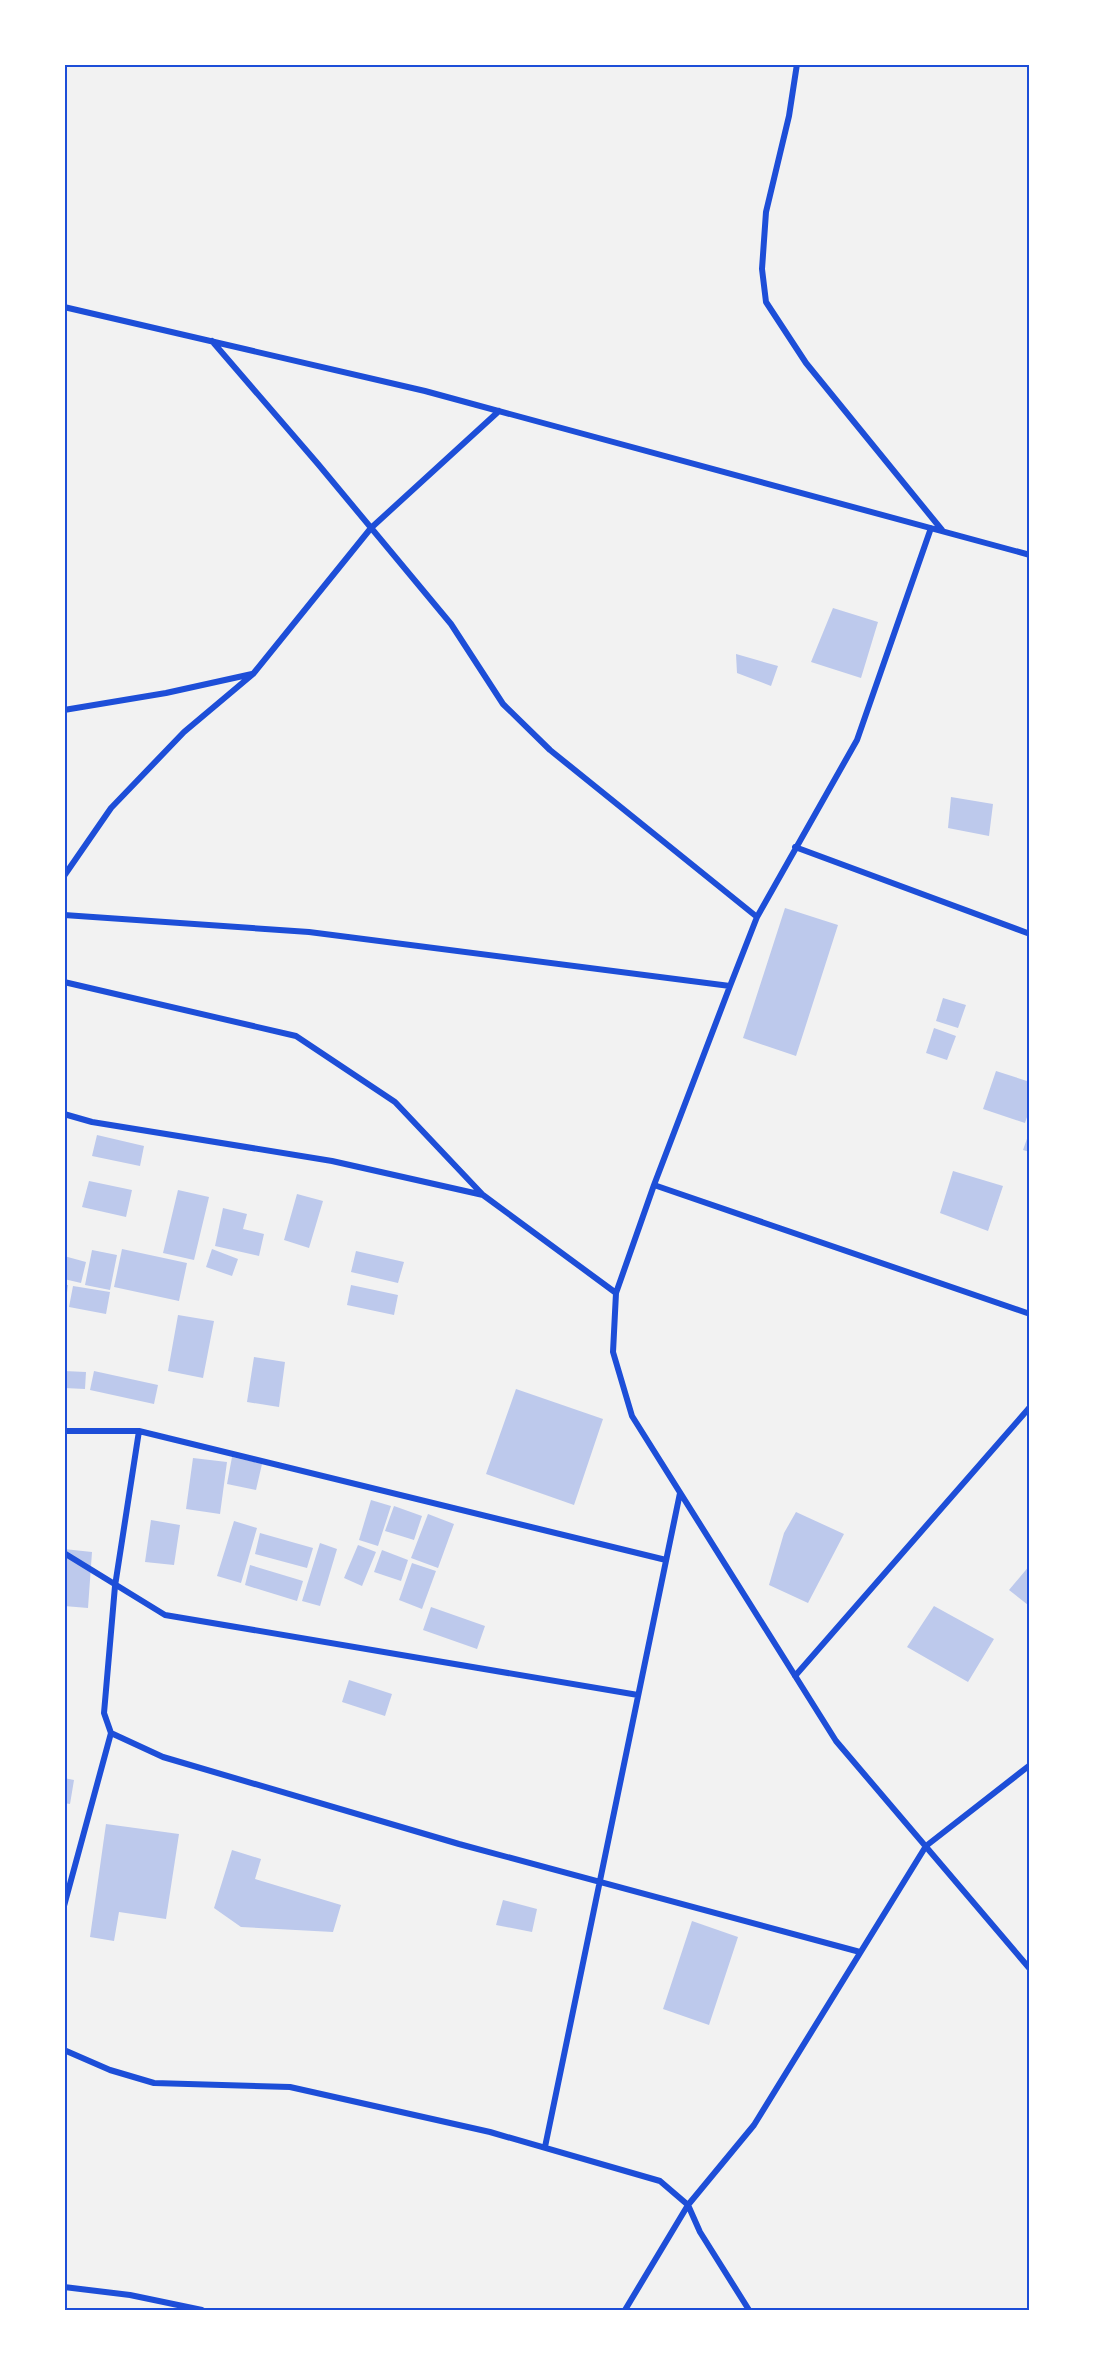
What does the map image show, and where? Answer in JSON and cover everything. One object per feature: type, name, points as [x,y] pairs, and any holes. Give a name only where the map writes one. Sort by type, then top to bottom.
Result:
[{"type":"street","points":[[797,64],[789,116],[766,212],[762,269],[765,302],[806,363],[943,532]]},
{"type":"street","points":[[64,307],[425,391],[1029,555]]},
{"type":"street","points":[[211,341],[451,624],[503,704],[550,750],[757,917]]},
{"type":"street","points":[[64,876],[111,808],[184,732],[253,674],[371,528],[499,411]]},
{"type":"street","points":[[931,528],[857,740],[757,917],[730,986],[654,1185],[616,1293],[613,1352],[632,1416],[836,1741],[1029,1969]]},
{"type":"street","points":[[64,710],[166,693],[253,674]]},
{"type":"street","points":[[795,847],[1029,934]]},
{"type":"street","points":[[64,915],[309,932],[730,986]]},
{"type":"street","points":[[64,982],[296,1036],[395,1102],[483,1195],[616,1293]]},
{"type":"street","points":[[64,1114],[92,1122],[332,1161],[483,1195]]},
{"type":"street","points":[[654,1185],[1029,1314]]},
{"type":"street","points":[[795,1676],[1029,1407]]},
{"type":"street","points":[[64,1431],[139,1431],[666,1560]]},
{"type":"street","points":[[64,1906],[111,1733],[104,1713],[115,1586],[139,1431]]},
{"type":"street","points":[[545,2147],[680,1492]]},
{"type":"street","points":[[64,1552],[165,1616],[638,1695]]},
{"type":"street","points":[[111,1733],[164,1756],[459,1844],[860,1952]]},
{"type":"street","points":[[625,2310],[688,2205],[754,2125],[926,1846],[1029,1765]]},
{"type":"street","points":[[64,2049],[110,2070],[154,2083],[290,2087],[490,2132],[660,2181],[688,2205],[700,2232],[749,2310]]},
{"type":"street","points":[[64,2287],[130,2295],[202,2310]]},
{"type":"building","points":[[833,608],[878,622],[861,678],[811,662]]},
{"type":"building","points":[[736,654],[778,666],[771,686],[737,673]]},
{"type":"building","points":[[951,797],[993,804],[989,836],[948,828]]},
{"type":"building","points":[[785,908],[838,925],[796,1056],[743,1038]]},
{"type":"building","points":[[943,998],[966,1005],[958,1028],[936,1021]]},
{"type":"building","points":[[934,1028],[956,1036],[947,1060],[926,1053]]},
{"type":"building","points":[[996,1071],[1030,1082],[1030,1108],[1025,1123],[983,1109]]},
{"type":"building","points":[[1030,1133],[1030,1152],[1023,1150]]},
{"type":"building","points":[[97,1135],[144,1146],[140,1166],[92,1156]]},
{"type":"building","points":[[953,1171],[1003,1186],[988,1231],[940,1213]]},
{"type":"building","points":[[89,1181],[132,1190],[126,1217],[82,1207]]},
{"type":"building","points":[[178,1190],[209,1197],[194,1260],[163,1253]]},
{"type":"building","points":[[297,1194],[323,1201],[309,1248],[284,1240]]},
{"type":"building","points":[[223,1208],[247,1214],[243,1229],[264,1234],[259,1256],[215,1246]]},
{"type":"building","points":[[122,1249],[187,1263],[179,1301],[114,1287]]},
{"type":"building","points":[[212,1249],[238,1259],[232,1276],[206,1267]]},
{"type":"building","points":[[92,1250],[117,1255],[110,1290],[85,1285]]},
{"type":"building","points":[[356,1251],[404,1262],[398,1283],[351,1272]]},
{"type":"building","points":[[64,1256],[86,1262],[81,1283],[64,1279]]},
{"type":"building","points":[[64,1285],[68,1285],[66,1300],[64,1300]]},
{"type":"building","points":[[351,1285],[398,1295],[394,1315],[347,1305]]},
{"type":"building","points":[[73,1286],[110,1292],[106,1314],[69,1307]]},
{"type":"building","points":[[178,1315],[214,1321],[203,1378],[168,1371]]},
{"type":"building","points":[[254,1357],[285,1362],[279,1407],[247,1402]]},
{"type":"building","points":[[64,1371],[86,1372],[85,1389],[64,1388]]},
{"type":"building","points":[[94,1371],[158,1385],[154,1404],[90,1390]]},
{"type":"building","points":[[516,1389],[603,1419],[574,1505],[486,1474]]},
{"type":"building","points":[[232,1457],[262,1464],[256,1490],[227,1484]]},
{"type":"building","points":[[193,1458],[227,1462],[220,1514],[186,1509]]},
{"type":"building","points":[[371,1500],[391,1506],[378,1546],[359,1540]]},
{"type":"building","points":[[394,1506],[422,1516],[414,1540],[385,1531]]},
{"type":"building","points":[[796,1512],[844,1534],[808,1603],[769,1585],[784,1533]]},
{"type":"building","points":[[428,1514],[454,1524],[438,1568],[411,1558]]},
{"type":"building","points":[[151,1520],[180,1525],[174,1565],[145,1562]]},
{"type":"building","points":[[234,1521],[257,1528],[241,1583],[217,1576]]},
{"type":"building","points":[[260,1533],[313,1548],[307,1568],[255,1554]]},
{"type":"building","points":[[320,1543],[337,1549],[320,1606],[302,1601]]},
{"type":"building","points":[[358,1545],[376,1552],[362,1586],[344,1578]]},
{"type":"building","points":[[64,1549],[92,1552],[88,1608],[64,1606]]},
{"type":"building","points":[[382,1550],[408,1560],[401,1581],[374,1572]]},
{"type":"building","points":[[412,1563],[436,1571],[422,1609],[399,1600]]},
{"type":"building","points":[[250,1565],[303,1581],[297,1601],[245,1585]]},
{"type":"building","points":[[1030,1565],[1030,1604],[1028,1605],[1009,1590]]},
{"type":"building","points":[[934,1606],[994,1639],[968,1682],[907,1647]]},
{"type":"building","points":[[431,1607],[485,1626],[477,1649],[423,1630]]},
{"type":"building","points":[[349,1680],[392,1694],[385,1716],[342,1702]]},
{"type":"building","points":[[64,1778],[74,1780],[70,1804],[64,1803]]},
{"type":"building","points":[[106,1824],[179,1834],[166,1919],[119,1912],[114,1941],[90,1937]]},
{"type":"building","points":[[232,1850],[261,1859],[255,1879],[341,1905],[333,1932],[241,1927],[214,1908]]},
{"type":"building","points":[[503,1900],[537,1909],[532,1932],[496,1925]]},
{"type":"building","points":[[692,1921],[738,1937],[709,2025],[663,2009]]}]
